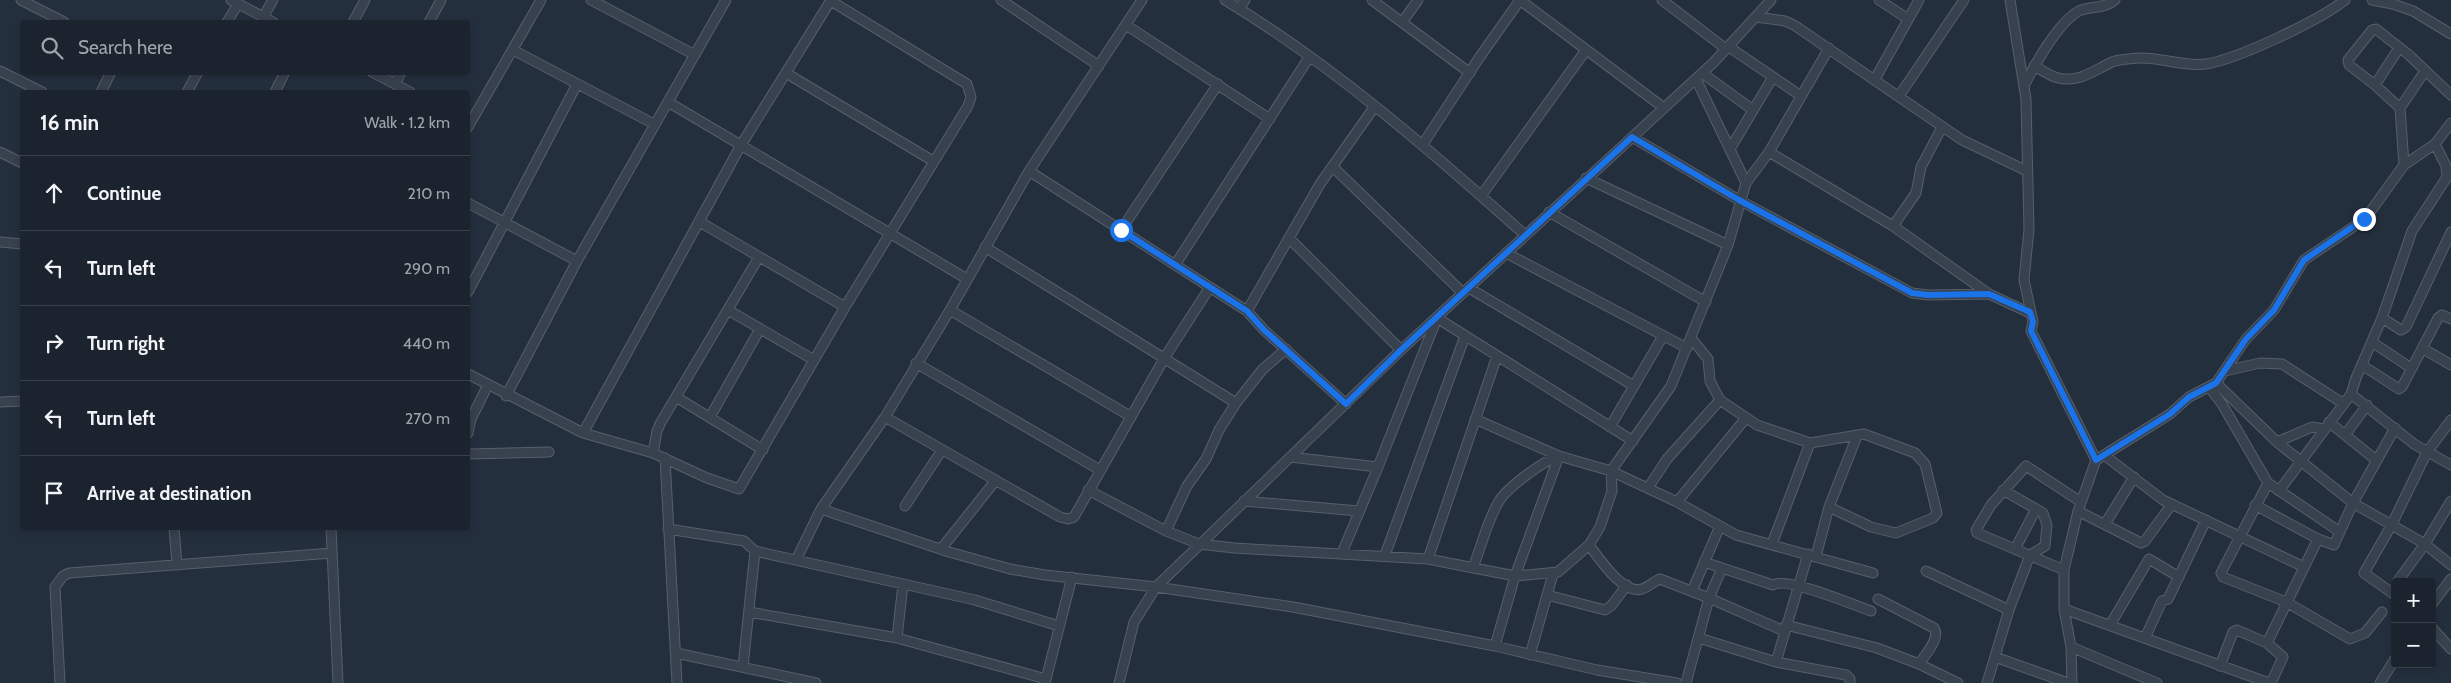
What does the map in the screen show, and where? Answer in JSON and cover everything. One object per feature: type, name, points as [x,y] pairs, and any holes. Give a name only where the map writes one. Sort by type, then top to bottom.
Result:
[{"type":"street","points":[[21,0],[60,20]]},
{"type":"street","points":[[263,17],[273,0]]},
{"type":"street","points":[[354,20],[365,0]]},
{"type":"street","points":[[430,20],[441,0]]},
{"type":"street","points":[[470,123],[541,0]]},
{"type":"street","points":[[591,0],[695,55]]},
{"type":"street","points":[[506,396],[577,261],[726,0]]},
{"type":"street","points":[[470,375],[506,396],[583,433],[654,453],[707,478],[739,489],[889,233],[968,106],[971,97],[966,84],[831,0],[741,145],[583,433]]},
{"type":"street","points":[[1001,0],[1099,66]]},
{"type":"street","points":[[796,560],[822,509],[885,417],[916,363],[950,310],[1029,171],[1142,0]]},
{"type":"street","points":[[1225,0],[1310,56],[1375,106],[1423,144],[1525,235]]},
{"type":"street","points":[[1239,9],[1245,0]]},
{"type":"street","points":[[1372,0],[1403,21],[1470,73]]},
{"type":"street","points":[[1403,21],[1418,0]]},
{"type":"street","points":[[1423,144],[1520,0],[1664,108]]},
{"type":"street","points":[[1662,0],[1673,3],[1728,48],[1801,96]]},
{"type":"street","points":[[1119,683],[1134,622],[1156,587],[1401,350],[1699,76],[1728,48],[1771,0]]},
{"type":"street","points":[[1879,0],[1908,19]]},
{"type":"street","points":[[1875,79],[1919,0]]},
{"type":"street","points":[[1899,96],[1964,0]]},
{"type":"street","points":[[2010,0],[2024,86],[2029,230],[2024,280],[2032,327],[2100,458],[2172,504],[2304,567]]},
{"type":"street","points":[[2024,86],[2034,66],[2062,27],[2074,14],[2089,4],[2108,4],[2115,0]]},
{"type":"street","points":[[2034,66],[2058,78],[2067,78],[2091,74],[2113,62],[2138,58],[2155,58],[2176,64],[2207,64],[2253,48],[2326,13],[2345,0]]},
{"type":"street","points":[[2372,0],[2414,11],[2451,34]]},
{"type":"street","points":[[228,20],[235,2],[269,20]]},
{"type":"street","points":[[1756,17],[1785,21],[1794,25],[1875,79],[1942,127],[1973,146],[2027,170]]},
{"type":"street","points":[[1126,25],[1270,118]]},
{"type":"street","points":[[2404,165],[2400,108],[2349,65],[2348,60],[2374,28],[2451,95]]},
{"type":"street","points":[[1088,490],[1166,531],[1199,544],[1218,547],[1385,555],[1428,559],[1515,576],[1553,574],[1563,569],[1588,545],[1606,512],[1613,483],[1611,471],[1671,386],[1728,245],[1739,200],[1746,183],[1768,152],[1828,48]]},
{"type":"street","points":[[2375,85],[2399,48]]},
{"type":"street","points":[[512,50],[654,124]]},
{"type":"street","points":[[1481,196],[1586,50]]},
{"type":"street","points":[[1175,265],[1310,56]]},
{"type":"street","points":[[0,71],[38,90]]},
{"type":"street","points":[[2400,108],[2425,71]]},
{"type":"street","points":[[786,73],[933,162]]},
{"type":"street","points":[[102,90],[110,75]]},
{"type":"street","points":[[188,90],[196,75]]},
{"type":"street","points":[[276,90],[284,75]]},
{"type":"street","points":[[378,75],[406,90]]},
{"type":"street","points":[[395,84],[400,75]]},
{"type":"street","points":[[1699,76],[1753,110]]},
{"type":"street","points":[[1699,76],[1746,183]]},
{"type":"street","points":[[1730,149],[1773,77]]},
{"type":"street","points":[[470,288],[577,84]]},
{"type":"street","points":[[1121,230],[1218,84]]},
{"type":"street","points":[[668,102],[967,279]]},
{"type":"street","points":[[1247,311],[1320,184],[1375,106]]},
{"type":"street","points":[[1995,657],[2070,683],[2071,647],[2064,609],[2064,570],[2080,507],[2100,458],[2170,414],[2189,397],[2212,385],[2225,370],[2246,339],[2274,310],[2304,260],[2364,219],[2404,165],[2447,138],[2451,123]]},
{"type":"street","points":[[1893,226],[1916,194],[1921,167],[1942,127]]},
{"type":"street","points":[[1632,137],[1739,200],[1912,293],[1928,295],[1989,294]]},
{"type":"street","points":[[2279,491],[2300,460],[2351,394],[2382,318],[2412,231],[2447,177],[2446,166],[2435,144]]},
{"type":"street","points":[[0,152],[20,161]]},
{"type":"street","points":[[1768,152],[1893,226],[1989,294],[2030,312]]},
{"type":"street","points":[[1333,167],[1466,290],[1634,386]]},
{"type":"street","points":[[1029,171],[1247,311],[1264,330],[1346,404]]},
{"type":"street","points":[[1586,178],[1728,245]]},
{"type":"street","points":[[470,204],[577,261]]},
{"type":"street","points":[[1549,212],[1706,302]]},
{"type":"street","points":[[700,222],[845,307]]},
{"type":"street","points":[[2382,318],[2401,330],[2406,327],[2451,232]]},
{"type":"street","points":[[1289,238],[1401,350]]},
{"type":"street","points":[[0,242],[20,244]]},
{"type":"street","points":[[985,247],[1165,357],[1236,403]]},
{"type":"street","points":[[1506,253],[1687,348]]},
{"type":"street","points":[[654,453],[657,431],[759,257]]},
{"type":"street","points":[[885,417],[1068,520],[1074,517],[1130,416],[1210,287]]},
{"type":"street","points":[[728,310],[814,360]]},
{"type":"street","points":[[950,310],[1130,416]]},
{"type":"street","points":[[2362,365],[2399,389],[2438,318],[2442,315],[2451,319]]},
{"type":"street","points":[[1437,318],[1633,441]]},
{"type":"street","points":[[1342,553],[1437,318]]},
{"type":"street","points":[[710,417],[760,329]]},
{"type":"street","points":[[1385,555],[1464,336]]},
{"type":"street","points":[[1610,427],[1663,336]]},
{"type":"street","points":[[1691,338],[1708,359],[1710,381],[1720,400],[1756,425],[1810,443],[1857,436],[1871,436],[1920,457],[1925,464],[1936,515],[1896,533],[1871,527],[1829,507]]},
{"type":"street","points":[[2372,342],[2412,368]]},
{"type":"street","points":[[2422,348],[2451,365]]},
{"type":"street","points":[[1166,531],[1187,486],[1206,460],[1219,430],[1236,403],[1262,370],[1286,349]]},
{"type":"street","points":[[1428,559],[1496,356]]},
{"type":"street","points":[[916,363],[1100,470]]},
{"type":"street","points":[[2225,370],[2260,363],[2282,364],[2344,404]]},
{"type":"street","points":[[2212,385],[2277,442],[2353,504],[2425,544],[2451,565]]},
{"type":"street","points":[[2212,385],[2268,483],[2340,532]]},
{"type":"street","points":[[470,424],[488,386]]},
{"type":"street","points":[[2351,394],[2394,428],[2428,452],[2451,465]]},
{"type":"street","points":[[676,397],[763,450]]},
{"type":"street","points":[[1648,488],[1667,459],[1720,400]]},
{"type":"street","points":[[0,402],[20,401]]},
{"type":"street","points":[[2345,435],[2367,405]]},
{"type":"street","points":[[1677,502],[1746,418]]},
{"type":"street","points":[[1475,420],[1559,456],[1611,471],[1677,502],[1736,535],[1874,573]]},
{"type":"street","points":[[2391,586],[2364,573],[2391,526],[2428,452],[2451,420]]},
{"type":"street","points":[[2277,442],[2312,427],[2326,425],[2345,435],[2376,460]]},
{"type":"street","points":[[2256,505],[2332,546],[2394,428]]},
{"type":"street","points":[[1776,662],[1798,586],[1812,555],[1857,436]]},
{"type":"street","points":[[1772,544],[1810,443]]},
{"type":"street","points":[[905,506],[942,450]]},
{"type":"street","points":[[470,454],[549,452]]},
{"type":"street","points":[[1473,568],[1501,498],[1551,459],[1559,456]]},
{"type":"street","points":[[1495,646],[1515,576],[1559,456]]},
{"type":"street","points":[[1290,457],[1378,467]]},
{"type":"street","points":[[665,458],[677,683]]},
{"type":"street","points":[[2064,570],[1976,530],[1987,509],[2026,466],[2105,524],[2143,542],[2172,504]]},
{"type":"street","points":[[2105,524],[2134,478]]},
{"type":"street","points":[[941,549],[996,480]]},
{"type":"street","points":[[2268,483],[2221,573],[2223,577],[2286,602],[2350,639],[2365,633],[2382,612]]},
{"type":"street","points":[[1987,683],[2009,610],[2030,555],[2044,546],[2047,532],[2043,513],[2004,490]]},
{"type":"street","points":[[1244,501],[1360,511]]},
{"type":"street","points":[[2401,578],[2425,544],[2451,501]]},
{"type":"street","points":[[822,509],[941,549],[1010,569],[1156,587],[1293,607],[1495,646],[1597,670],[1677,683]]},
{"type":"street","points":[[2015,549],[2036,509]]},
{"type":"street","points":[[2145,638],[2162,602],[2168,599],[2206,520]]},
{"type":"street","points":[[1692,592],[1720,526]]},
{"type":"street","points":[[668,529],[744,541],[755,551],[975,600],[1059,626]]},
{"type":"street","points":[[174,530],[177,565]]},
{"type":"street","points":[[331,530],[338,683]]},
{"type":"street","points":[[2267,643],[2318,539]]},
{"type":"street","points":[[1588,545],[1614,576],[1627,585],[1642,589],[1660,579],[1785,628],[1872,647],[1919,664],[1958,683]]},
{"type":"street","points":[[742,667],[755,551]]},
{"type":"street","points":[[60,683],[55,587],[63,576],[69,573],[332,553]]},
{"type":"street","points":[[2110,625],[2149,559],[2179,577]]},
{"type":"street","points":[[1704,562],[1773,585],[1779,582],[1798,586],[1871,611]]},
{"type":"street","points":[[1686,683],[1709,598],[1722,568]]},
{"type":"street","points":[[1926,571],[2009,610]]},
{"type":"street","points":[[1530,655],[1553,574]]},
{"type":"street","points":[[749,612],[897,638],[1046,681],[1072,577]]},
{"type":"street","points":[[2436,599],[2451,579]]},
{"type":"street","points":[[897,638],[903,584]]},
{"type":"street","points":[[1547,594],[1604,610],[1610,606],[1627,585]]},
{"type":"street","points":[[1878,599],[1934,628],[1936,631],[1936,637],[1919,664]]},
{"type":"street","points":[[2064,609],[2220,666],[2270,683],[2284,659],[2282,654],[2267,643],[2235,630],[2220,666]]},
{"type":"street","points":[[2436,632],[2451,649]]},
{"type":"street","points":[[1698,638],[1776,662],[1846,675],[1850,679],[1850,683]]},
{"type":"street","points":[[2071,647],[2158,683]]},
{"type":"street","points":[[676,653],[816,683]]},
{"type":"street","points":[[2380,683],[2391,665]]},
{"type":"route","points":[[1121,230],[1247,311],[1264,330],[1346,404],[1401,350],[1632,137],[1739,200],[1843,254],[1912,293],[1958,296],[1989,294],[2030,312],[2033,322],[2031,331],[2096,460],[2170,414],[2189,397],[2216,383],[2246,339],[2274,310],[2298,266],[2310,253],[2364,219]]}]
